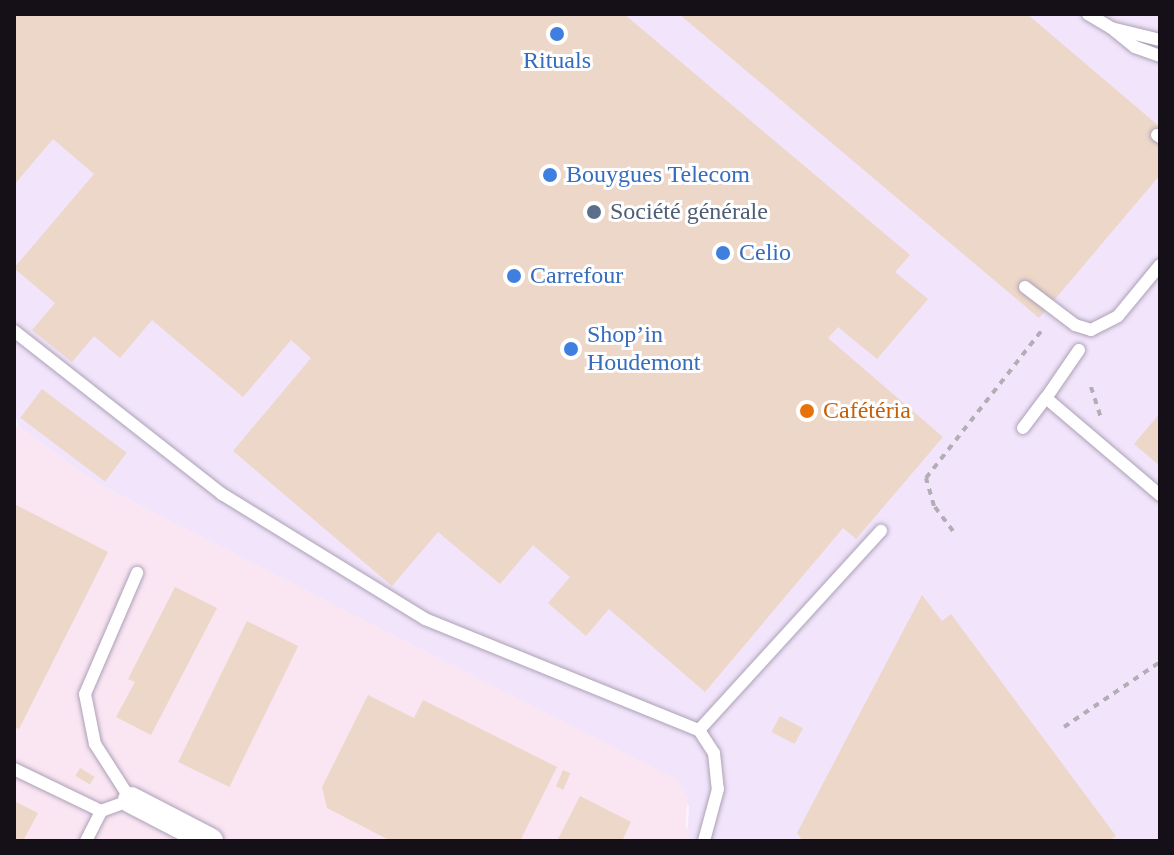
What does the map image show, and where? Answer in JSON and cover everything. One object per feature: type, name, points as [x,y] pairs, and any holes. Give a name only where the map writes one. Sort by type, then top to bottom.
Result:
[{"type":"street","points":[[131,800],[210,841]]},
{"type":"lane","points":[[1088,14],[1135,47],[1160,56]]},
{"type":"lane","points":[[1111,28],[1160,40]]},
{"type":"lane","points":[[1025,287],[1075,325],[1104,327],[1160,265]]},
{"type":"lane","points":[[14,331],[222,494],[425,619],[699,730],[714,753],[718,789],[704,841]]},
{"type":"lane","points":[[1023,428],[1079,350]]},
{"type":"lane","points":[[1046,398],[1160,495]]},
{"type":"lane","points":[[699,730],[881,531]]},
{"type":"lane","points":[[86,841],[101,811],[131,800],[95,744],[85,694],[137,573]]},
{"type":"lane","points":[[14,769],[101,811]]},
{"type":"path","points":[[953,531],[934,506],[926,478],[1042,330]]},
{"type":"path","points":[[1091,387],[1096,415]]},
{"type":"path","points":[[1064,727],[1160,662]]},
{"type":"shaded area","points":[[14,14],[1160,14],[1160,841],[687,841],[689,807],[677,780],[96,483],[18,426],[14,408]]},
{"type":"shaded area","points":[[18,426],[96,483],[678,780],[688,797],[685,826],[691,833],[687,841],[14,841],[14,428]]},
{"type":"building","name":"Shop’in Houdemont","points":[[14,14],[624,14],[910,255],[895,272],[928,299],[877,359],[838,327],[828,338],[943,437],[856,539],[843,528],[705,692],[609,609],[586,636],[548,603],[570,577],[533,545],[500,584],[438,532],[392,586],[233,451],[311,358],[291,340],[243,397],[152,320],[120,358],[94,336],[72,362],[32,330],[55,303],[14,268],[94,174],[53,139],[14,185]]},
{"type":"building","points":[[679,14],[1027,14],[1160,127],[1160,175],[1039,318]]},
{"type":"building","points":[[42,389],[127,453],[105,482],[20,418]]},
{"type":"building","points":[[1160,413],[1160,466],[1134,444]]},
{"type":"building","points":[[14,504],[108,552],[19,729],[14,727]]},
{"type":"building","points":[[175,587],[217,608],[151,735],[116,717],[135,682],[128,679]]},
{"type":"building","points":[[922,595],[942,621],[951,614],[1116,836],[1109,841],[803,841],[797,833]]},
{"type":"building","points":[[247,621],[298,646],[229,787],[178,762]]},
{"type":"building","points":[[368,695],[414,718],[423,700],[557,767],[520,841],[391,841],[327,808],[322,787]]},
{"type":"building","points":[[780,716],[803,728],[795,744],[772,732]]},
{"type":"building","points":[[80,768],[95,777],[90,784],[75,776]]},
{"type":"building","points":[[563,770],[570,773],[563,790],[556,787]]},
{"type":"building","points":[[580,796],[631,822],[622,841],[557,841]]},
{"type":"building","points":[[14,801],[38,813],[23,841],[14,841]]},
{"type":"place","name":"Rituals","points":[[557,34]]},
{"type":"place","name":"Bouygues Telecom","points":[[550,175]]},
{"type":"place","name":"Société générale","points":[[594,212]]},
{"type":"place","name":"Celio","points":[[723,253]]},
{"type":"place","name":"Carrefour","points":[[514,276]]},
{"type":"place","name":"Shop’in Houdemont","points":[[571,349]]},
{"type":"place","name":"Cafétéria","points":[[807,411]]}]
